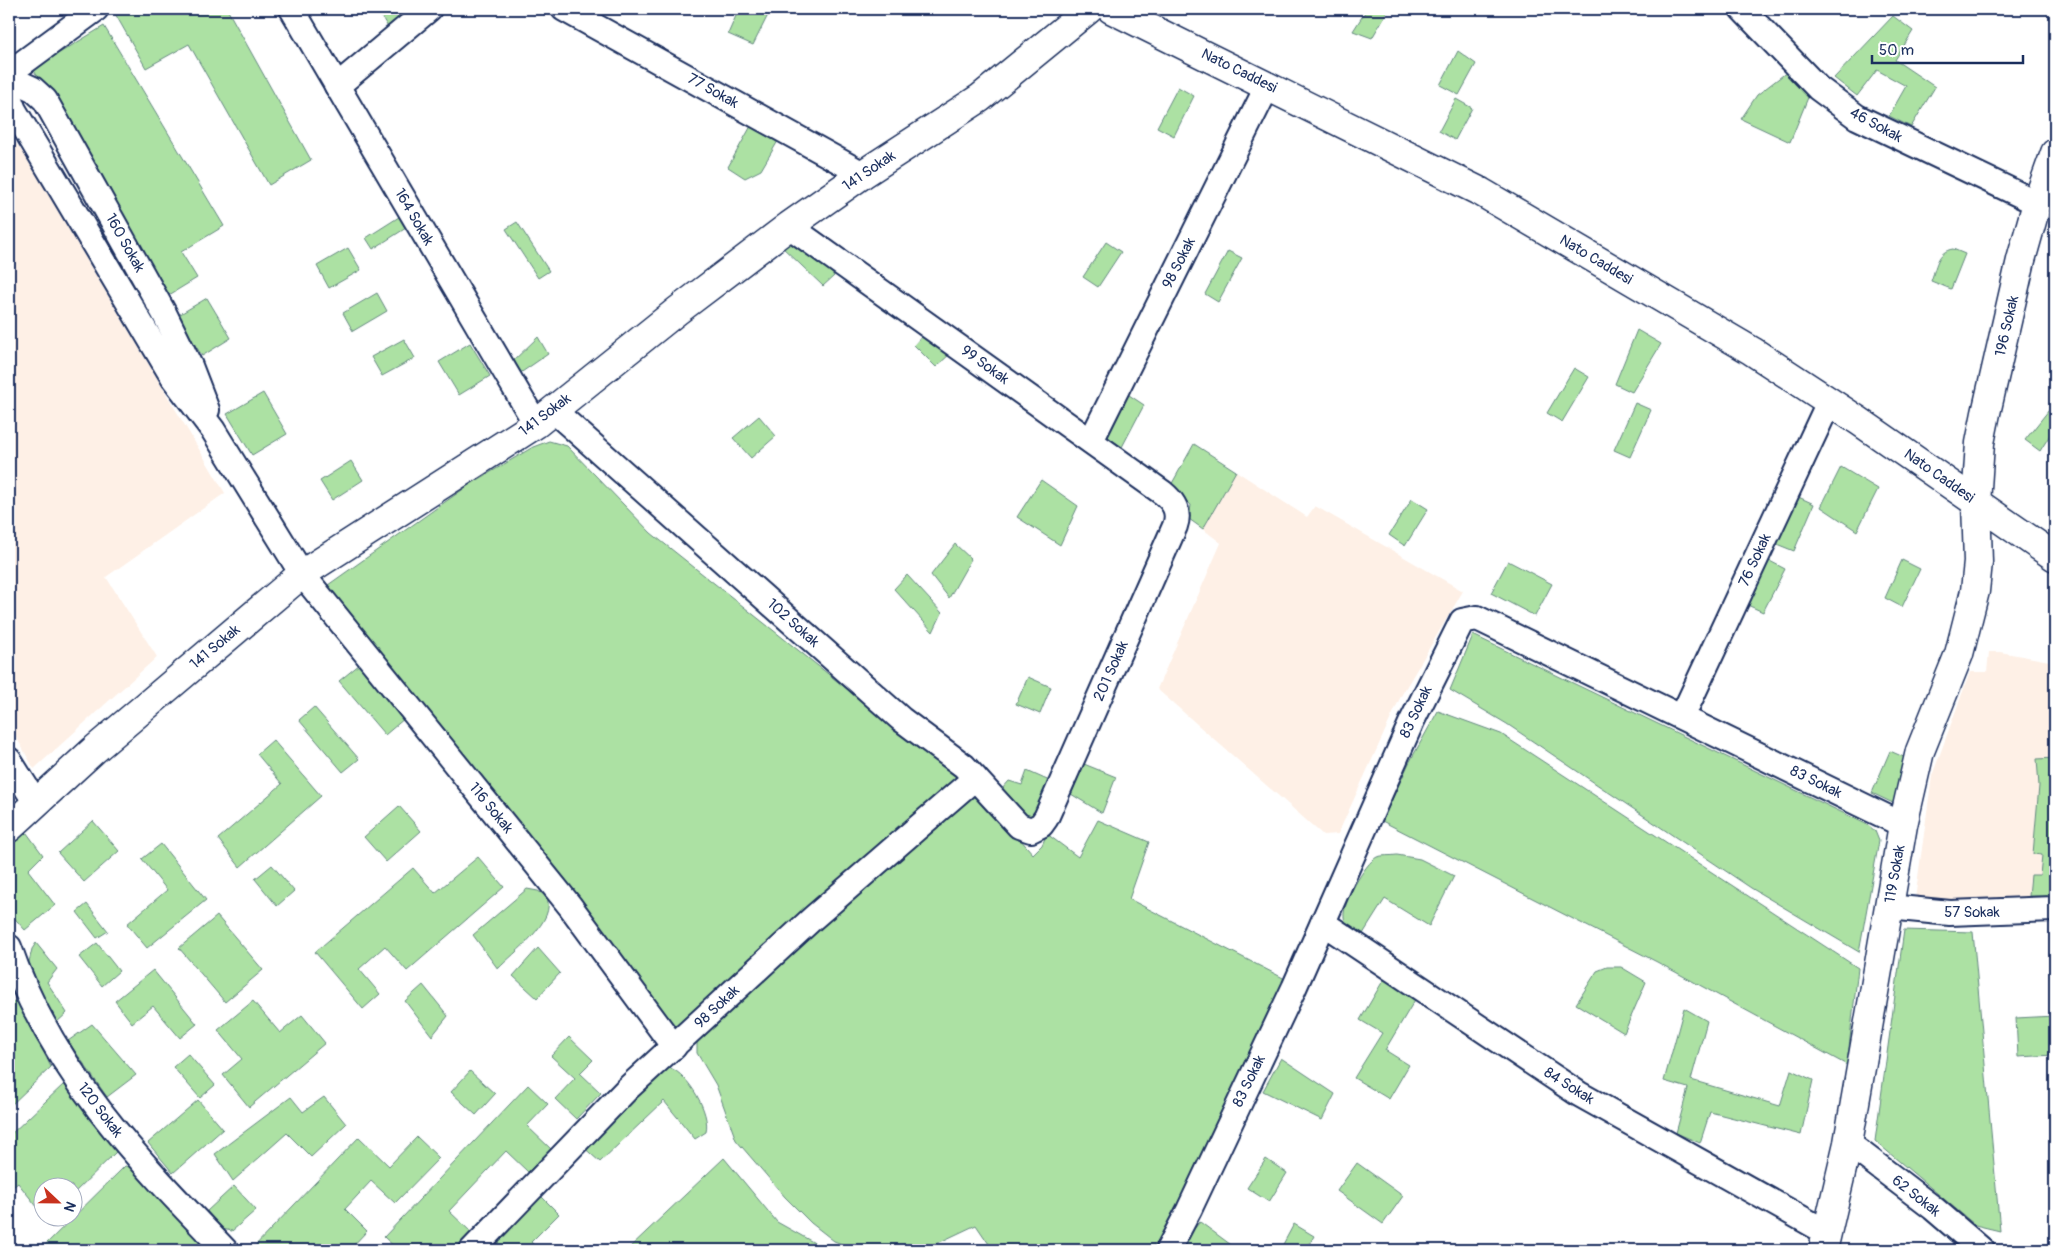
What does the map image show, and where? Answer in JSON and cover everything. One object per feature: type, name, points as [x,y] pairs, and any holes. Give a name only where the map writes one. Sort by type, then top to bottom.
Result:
[{"type":"street","points":[[9,73],[96,9]]},
{"type":"street","name":"164 Sokak","points":[[292,9],[337,86],[544,417]]},
{"type":"street","points":[[337,86],[429,9]]},
{"type":"street","name":"77 Sokak","points":[[564,9],[863,174]]},
{"type":"street","name":"141 Sokak","points":[[9,828],[108,738],[302,574],[544,417],[677,311],[789,226],[863,174],[980,98],[1090,9]]},
{"type":"street","name":"Nato Caddesi","points":[[1111,9],[1481,192],[1752,351],[1859,420],[2055,557]]},
{"type":"street","name":"46 Sokak","points":[[1742,9],[1818,88],[1858,117],[2038,203]]},
{"type":"street","name":"160 Sokak","points":[[9,78],[34,88],[45,100],[164,313],[190,366],[213,430]]},
{"type":"street","name":"98 Sokak","points":[[1091,441],[1268,85]]},
{"type":"street","name":"160 Sokak","points":[[9,98],[14,110],[174,379],[213,430],[302,574]]},
{"type":"street","name":"196 Sokak","points":[[1976,503],[1980,443],[1986,413],[2021,260],[2055,153]]},
{"type":"street","name":"99 Sokak","points":[[789,226],[1163,493],[1176,509]]},
{"type":"street","name":"76 Sokak","points":[[1682,717],[1829,402]]},
{"type":"street","name":"102 Sokak","points":[[544,417],[901,719],[957,761],[1019,826],[1034,829]]},
{"type":"street","name":"119 Sokak","points":[[1824,1241],[1848,1143],[1903,825],[1920,751],[1959,654],[1968,620],[1978,562],[1976,503]]},
{"type":"street","name":"201 Sokak","points":[[1034,829],[1041,825],[1049,813],[1175,526],[1178,515],[1176,509]]},
{"type":"street","name":"116 Sokak","points":[[302,574],[564,899],[674,1047]]},
{"type":"street","name":"83 Sokak","points":[[1168,1250],[1190,1210],[1323,923],[1412,720],[1462,621],[1476,618],[1903,825]]},
{"type":"street","points":[[9,760],[36,803]]},
{"type":"street","name":"98 Sokak","points":[[472,1250],[627,1088],[813,918],[975,778]]},
{"type":"street","name":"57 Sokak","points":[[1889,907],[1950,913],[2055,909]]},
{"type":"street","name":"84 Sokak","points":[[1323,923],[1578,1094],[1824,1241]]},
{"type":"street","name":"120 Sokak","points":[[9,947],[21,977],[52,1039],[102,1117],[225,1250]]},
{"type":"street","name":"62 Sokak","points":[[1848,1143],[1933,1208],[1982,1250]]},
{"type":"shaded area","points":[[9,134],[24,154],[225,493],[106,577],[157,657],[34,769],[9,724]]},
{"type":"shaded area","points":[[1236,471],[1307,517],[1315,506],[1463,591],[1401,696],[1338,834],[1323,835],[1157,689],[1221,543],[1203,529]]},
{"type":"shaded area","points":[[1989,652],[2000,652],[2055,662],[2055,899],[1915,899],[1932,776],[1970,672],[1987,672]]},
{"type":"green space","points":[[227,9],[311,160],[269,185],[189,44],[146,68],[113,10]]},
{"type":"green space","points":[[377,9],[418,9],[392,34]]},
{"type":"green space","points":[[739,9],[771,9],[753,45],[728,34]]},
{"type":"green space","points":[[1367,9],[1389,9],[1372,38],[1353,31]]},
{"type":"green space","points":[[1893,16],[1913,31],[1895,60],[1935,87],[1911,127],[1889,116],[1906,86],[1877,70],[1857,96],[1834,78]]},
{"type":"green space","points":[[104,26],[224,226],[181,252],[197,278],[169,295],[33,69]]},
{"type":"green space","points":[[1458,51],[1476,64],[1459,95],[1440,85]]},
{"type":"green space","points":[[1787,72],[1809,95],[1790,142],[1741,119],[1757,95]]},
{"type":"green space","points":[[1178,87],[1194,96],[1174,136],[1157,127]]},
{"type":"green space","points":[[1456,99],[1472,108],[1455,140],[1439,131]]},
{"type":"green space","points":[[751,126],[778,141],[761,170],[745,178],[728,167]]},
{"type":"green space","points":[[399,217],[406,228],[373,249],[366,238]]},
{"type":"green space","points":[[517,222],[549,271],[538,278],[506,229]]},
{"type":"green space","points":[[789,240],[828,267],[834,276],[823,286],[780,245]]},
{"type":"green space","points":[[1106,242],[1121,252],[1098,287],[1083,277]]},
{"type":"green space","points":[[348,248],[361,270],[329,288],[317,266]]},
{"type":"green space","points":[[1953,249],[1965,254],[1951,289],[1931,281],[1940,257],[1948,250]]},
{"type":"green space","points":[[1228,251],[1242,258],[1218,302],[1205,294]]},
{"type":"green space","points":[[377,293],[387,311],[353,331],[343,313]]},
{"type":"green space","points":[[207,298],[231,338],[202,356],[177,316]]},
{"type":"green space","points":[[1637,330],[1661,344],[1632,392],[1615,384]]},
{"type":"green space","points":[[925,333],[951,353],[936,367],[914,345]]},
{"type":"green space","points":[[538,337],[548,354],[519,374],[511,363]]},
{"type":"green space","points":[[404,339],[415,358],[382,376],[371,357]]},
{"type":"green space","points":[[470,343],[490,376],[459,395],[439,362]]},
{"type":"green space","points":[[1574,368],[1589,377],[1562,422],[1547,413]]},
{"type":"green space","points":[[263,393],[287,434],[252,455],[227,414]]},
{"type":"green space","points":[[1126,393],[1144,405],[1122,447],[1105,435]]},
{"type":"green space","points":[[1635,403],[1651,410],[1630,457],[1614,450]]},
{"type":"green space","points":[[2049,410],[2055,415],[2055,427],[2040,451],[2025,440]]},
{"type":"green space","points":[[759,416],[776,436],[751,458],[733,438]]},
{"type":"green space","points":[[549,441],[567,446],[651,533],[960,779],[684,1030],[666,1028],[538,848],[321,590],[469,485],[533,447]]},
{"type":"green space","points":[[1194,444],[1236,471],[1203,529],[1189,519],[1191,505],[1170,487]]},
{"type":"green space","points":[[351,461],[363,480],[332,500],[320,481]]},
{"type":"green space","points":[[1841,467],[1878,489],[1857,531],[1821,507]]},
{"type":"green space","points":[[1041,480],[1078,506],[1060,545],[1017,517]]},
{"type":"green space","points":[[1794,495],[1814,504],[1794,551],[1774,543]]},
{"type":"green space","points":[[1412,499],[1428,509],[1405,546],[1389,535]]},
{"type":"green space","points":[[955,544],[971,559],[949,598],[931,575]]},
{"type":"green space","points":[[1766,559],[1785,569],[1763,612],[1743,603]]},
{"type":"green space","points":[[1902,560],[1920,569],[1902,607],[1885,598]]},
{"type":"green space","points":[[1508,561],[1552,584],[1535,616],[1491,593]]},
{"type":"green space","points":[[907,575],[942,613],[933,632],[894,589]]},
{"type":"green space","points":[[1473,635],[1868,825],[1875,831],[1879,841],[1859,952],[1751,888],[1507,724],[1450,690]]},
{"type":"green space","points":[[360,664],[405,718],[385,735],[339,681]]},
{"type":"green space","points":[[1028,677],[1051,687],[1040,714],[1016,704]]},
{"type":"green space","points":[[314,707],[359,759],[343,772],[299,720]]},
{"type":"green space","points":[[1438,711],[1501,734],[1858,968],[1847,1065],[1657,962],[1382,821],[1409,763]]},
{"type":"green space","points":[[273,740],[321,796],[240,867],[218,839],[282,784],[257,754]]},
{"type":"green space","points":[[1890,751],[1906,758],[1895,804],[1872,793]]},
{"type":"green space","points":[[2055,758],[2055,896],[2029,896],[2031,875],[2040,875],[2042,855],[2033,854],[2039,786],[2037,759]]},
{"type":"green space","points":[[1084,764],[1116,777],[1102,813],[1071,794]]},
{"type":"green space","points":[[1027,771],[1054,783],[1040,814],[1026,819],[1001,790],[1009,781],[1022,785]]},
{"type":"green space","points":[[967,791],[979,792],[1033,854],[1042,845],[1047,834],[1078,857],[1098,820],[1149,842],[1129,899],[1289,981],[1159,1250],[993,1250],[976,1225],[923,1250],[858,1250],[834,1241],[811,1223],[785,1197],[736,1140],[716,1085],[697,1053],[697,1042],[702,1032]]},
{"type":"green space","points":[[399,806],[421,831],[386,862],[364,837]]},
{"type":"green space","points":[[93,821],[119,851],[84,882],[58,853]]},
{"type":"green space","points":[[24,829],[43,855],[28,870],[55,905],[25,930],[9,912],[9,840]]},
{"type":"green space","points":[[161,844],[206,900],[147,948],[127,924],[167,890],[142,859]]},
{"type":"green space","points":[[1397,855],[1420,859],[1454,876],[1429,926],[1385,899],[1361,937],[1346,924],[1344,917],[1344,911],[1350,894],[1366,867],[1372,861],[1379,856]]},
{"type":"green space","points":[[478,857],[504,887],[407,971],[385,946],[359,969],[380,994],[363,1009],[315,952],[413,868],[435,893]]},
{"type":"green space","points":[[272,865],[294,891],[277,906],[255,879]]},
{"type":"green space","points":[[527,889],[538,891],[546,896],[548,905],[546,915],[532,936],[498,969],[473,935]]},
{"type":"green space","points":[[87,904],[108,931],[97,938],[77,912]]},
{"type":"green space","points":[[217,916],[263,970],[225,1002],[179,948]]},
{"type":"green space","points":[[1904,930],[1973,932],[2000,1231],[1975,1225],[1875,1141]]},
{"type":"green space","points":[[36,943],[57,969],[47,982],[67,1013],[55,1024],[29,962],[32,949]]},
{"type":"green space","points":[[97,943],[119,971],[102,986],[79,957]]},
{"type":"green space","points":[[538,948],[560,973],[537,998],[513,976]]},
{"type":"green space","points":[[1607,967],[1621,967],[1646,982],[1624,1033],[1576,1004],[1597,971]]},
{"type":"green space","points":[[153,970],[197,1024],[180,1038],[153,1006],[132,1023],[115,1001]]},
{"type":"green space","points":[[1384,979],[1416,998],[1385,1050],[1409,1065],[1389,1099],[1354,1078],[1382,1033],[1360,1020]]},
{"type":"green space","points":[[423,985],[448,1016],[432,1036],[405,1001]]},
{"type":"green space","points":[[9,1001],[19,1002],[51,1067],[9,1107]]},
{"type":"green space","points":[[253,1001],[280,1033],[302,1015],[325,1043],[249,1107],[223,1075],[242,1059],[218,1030]]},
{"type":"green space","points":[[1684,1008],[1707,1021],[1691,1080],[1780,1106],[1791,1070],[1813,1080],[1801,1135],[1710,1112],[1700,1143],[1676,1133],[1688,1088],[1664,1081]]},
{"type":"green space","points":[[2055,1016],[2055,1055],[2018,1057],[2016,1018]]},
{"type":"green space","points":[[92,1024],[136,1075],[107,1097],[68,1041]]},
{"type":"green space","points":[[569,1037],[593,1060],[580,1073],[601,1093],[576,1119],[555,1099],[575,1078],[551,1056]]},
{"type":"green space","points":[[188,1054],[215,1085],[200,1098],[173,1067]]},
{"type":"green space","points":[[1281,1058],[1335,1094],[1322,1120],[1263,1091]]},
{"type":"green space","points":[[670,1068],[684,1078],[697,1095],[705,1115],[706,1132],[695,1139],[664,1101],[600,1162],[581,1145],[659,1073]]},
{"type":"green space","points":[[470,1071],[495,1094],[476,1115],[451,1092]]},
{"type":"green space","points":[[64,1084],[117,1151],[82,1185],[82,1176],[32,1176],[32,1200],[18,1183],[9,1190],[9,1136]]},
{"type":"green space","points":[[528,1085],[548,1104],[527,1126],[551,1149],[528,1172],[506,1151],[449,1211],[471,1232],[454,1250],[398,1250],[384,1237]]},
{"type":"green space","points":[[291,1097],[303,1112],[324,1097],[346,1124],[311,1157],[287,1133],[233,1181],[215,1154]]},
{"type":"green space","points":[[198,1100],[223,1129],[173,1173],[148,1143]]},
{"type":"green space","points":[[359,1137],[389,1166],[417,1137],[439,1158],[395,1203],[371,1181],[345,1209],[367,1231],[349,1250],[251,1250]]},
{"type":"green space","points":[[724,1158],[777,1222],[827,1250],[627,1250]]},
{"type":"green space","points":[[1266,1159],[1287,1173],[1269,1202],[1247,1188]]},
{"type":"green space","points":[[1357,1163],[1403,1196],[1383,1224],[1337,1191]]},
{"type":"green space","points":[[125,1166],[134,1168],[211,1250],[40,1250],[64,1226],[82,1226],[82,1208]]},
{"type":"green space","points":[[234,1186],[256,1210],[232,1231],[222,1229],[207,1211]]},
{"type":"green space","points":[[537,1192],[559,1214],[531,1242],[539,1250],[491,1250],[485,1245]]},
{"type":"green space","points":[[1200,1222],[1238,1250],[1179,1250],[1186,1238]]},
{"type":"green space","points":[[1294,1224],[1314,1236],[1306,1250],[1280,1250]]}]
